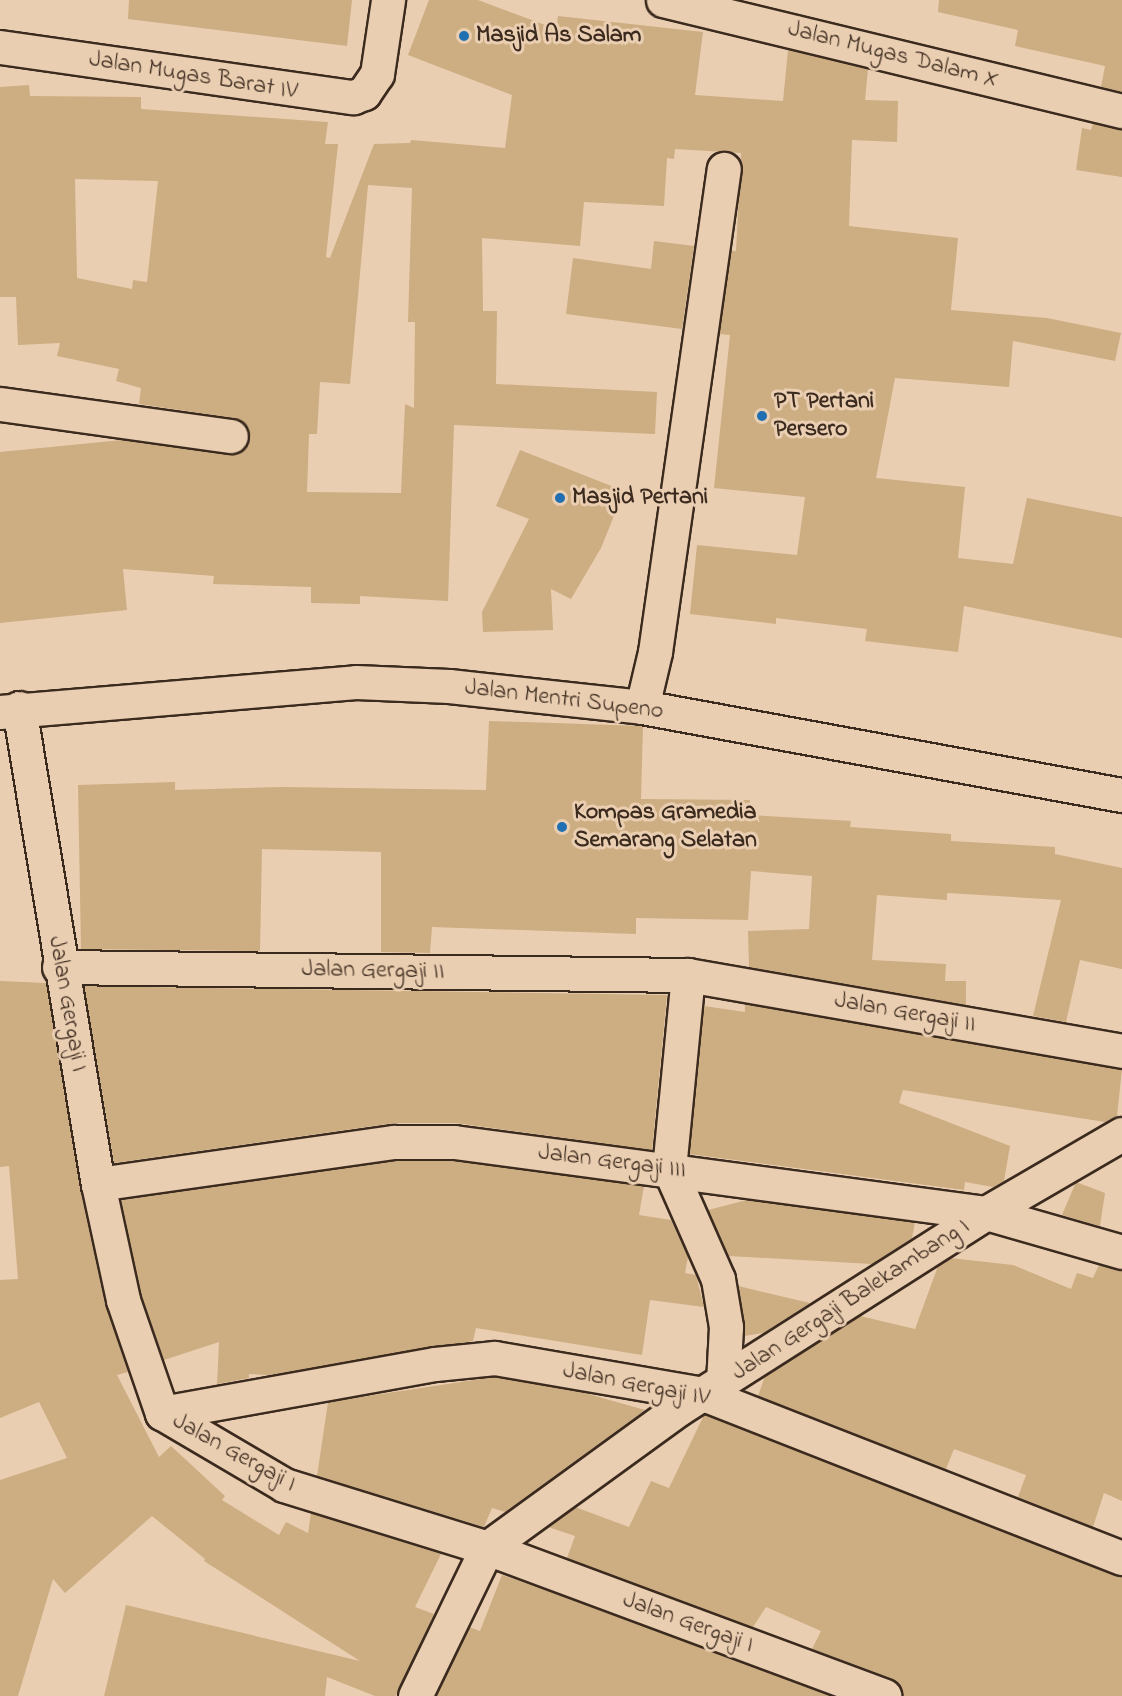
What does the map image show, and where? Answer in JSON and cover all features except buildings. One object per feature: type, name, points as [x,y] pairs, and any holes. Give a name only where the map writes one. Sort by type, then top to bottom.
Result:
[{"type":"street","name":"Jalan Mugas Barat IV","points":[[0,47],[329,97],[353,98],[364,93],[376,74],[388,0]]},
{"type":"street","name":"Jalan Mugas Dalam X","points":[[663,0],[1122,111]]},
{"type":"street","points":[[642,707],[655,652],[724,169]]},
{"type":"street","points":[[0,404],[231,436]]},
{"type":"street","name":"Jalan Mentri Supeno","points":[[10,710],[356,682],[449,686],[642,707],[1122,795]]},
{"type":"street","name":"Jalan Gergaji I","points":[[10,710],[98,1184],[123,1300],[162,1413],[284,1485],[487,1548],[884,1696]]},
{"type":"street","name":"Jalan Gergaji II","points":[[59,967],[688,975],[1122,1051]]},
{"type":"street","points":[[688,975],[669,1168],[718,1279],[726,1327],[713,1388]]},
{"type":"street","name":"Jalan Gergaji Balekambang I","points":[[415,1696],[487,1548],[713,1388],[986,1214],[1122,1134]]},
{"type":"street","name":"Jalan Gergaji III","points":[[98,1184],[425,1140],[669,1168],[986,1214],[1122,1252]]},
{"type":"street","name":"Jalan Gergaji IV","points":[[162,1413],[435,1364],[495,1358],[713,1388],[1122,1558]]},
{"type":"place","name":"Masjid As Salam","points":[[464,36]]},
{"type":"place","name":"PT Pertani Persero","points":[[762,416]]},
{"type":"place","name":"Masjid Pertani","points":[[560,498]]},
{"type":"place","name":"Kompas Gramedia Semarang Selatan","points":[[562,827]]}]
